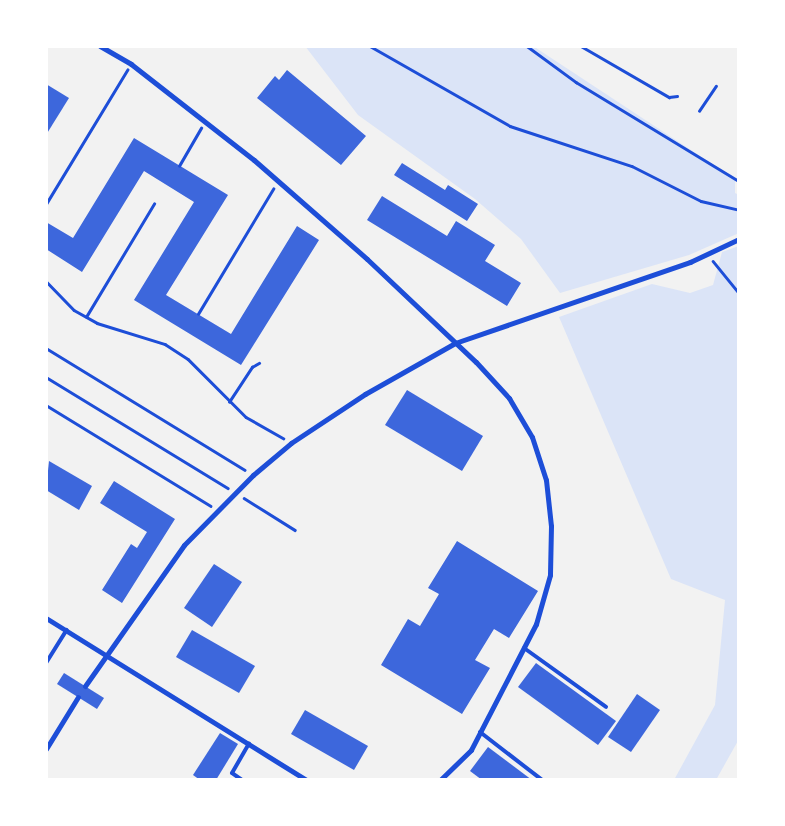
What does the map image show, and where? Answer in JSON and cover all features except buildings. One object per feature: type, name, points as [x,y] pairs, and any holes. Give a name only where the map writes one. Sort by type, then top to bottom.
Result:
[{"type":"street","points":[[100,46],[131,64],[205,121],[278,181],[367,259],[455,343],[509,398],[532,437],[546,480],[551,526],[550,575],[536,624],[471,750],[440,780]]},
{"type":"street","points":[[85,686],[184,545],[253,475],[291,443],[365,394],[455,343],[708,254],[739,238]]},
{"type":"street","points":[[46,618],[306,780]]},
{"type":"street","points":[[46,749],[78,697]]},
{"type":"lane","points":[[46,664],[67,630]]},
{"type":"lane","points":[[524,648],[606,707]]},
{"type":"lane","points":[[480,732],[542,780]]},
{"type":"lane","points":[[242,780],[232,773],[249,743]]},
{"type":"path","points":[[370,46],[510,126],[632,166],[701,202],[739,210]]},
{"type":"path","points":[[526,46],[576,82],[739,181]]},
{"type":"path","points":[[581,46],[669,97],[677,96]]},
{"type":"path","points":[[46,204],[131,64]]},
{"type":"path","points":[[699,111],[716,86]]},
{"type":"path","points":[[179,166],[205,121]]},
{"type":"path","points":[[198,314],[278,181]]},
{"type":"path","points":[[86,317],[154,204]]},
{"type":"path","points":[[708,254],[739,293]]},
{"type":"path","points":[[46,281],[74,310],[86,317],[165,344],[188,359],[229,402],[246,416],[291,443]]},
{"type":"path","points":[[46,348],[253,475]]},
{"type":"path","points":[[229,402],[252,367],[259,363]]},
{"type":"path","points":[[46,377],[295,530]]},
{"type":"path","points":[[46,405],[217,510]]},
{"type":"shaded area","points":[[305,46],[533,46],[735,179],[735,193],[739,195],[739,233],[689,255],[560,293],[521,239],[475,199],[358,115]]},
{"type":"shaded area","points":[[739,246],[739,739],[716,780],[674,780],[715,705],[725,600],[671,579],[559,317],[652,284],[690,293],[713,285],[722,252]]}]
